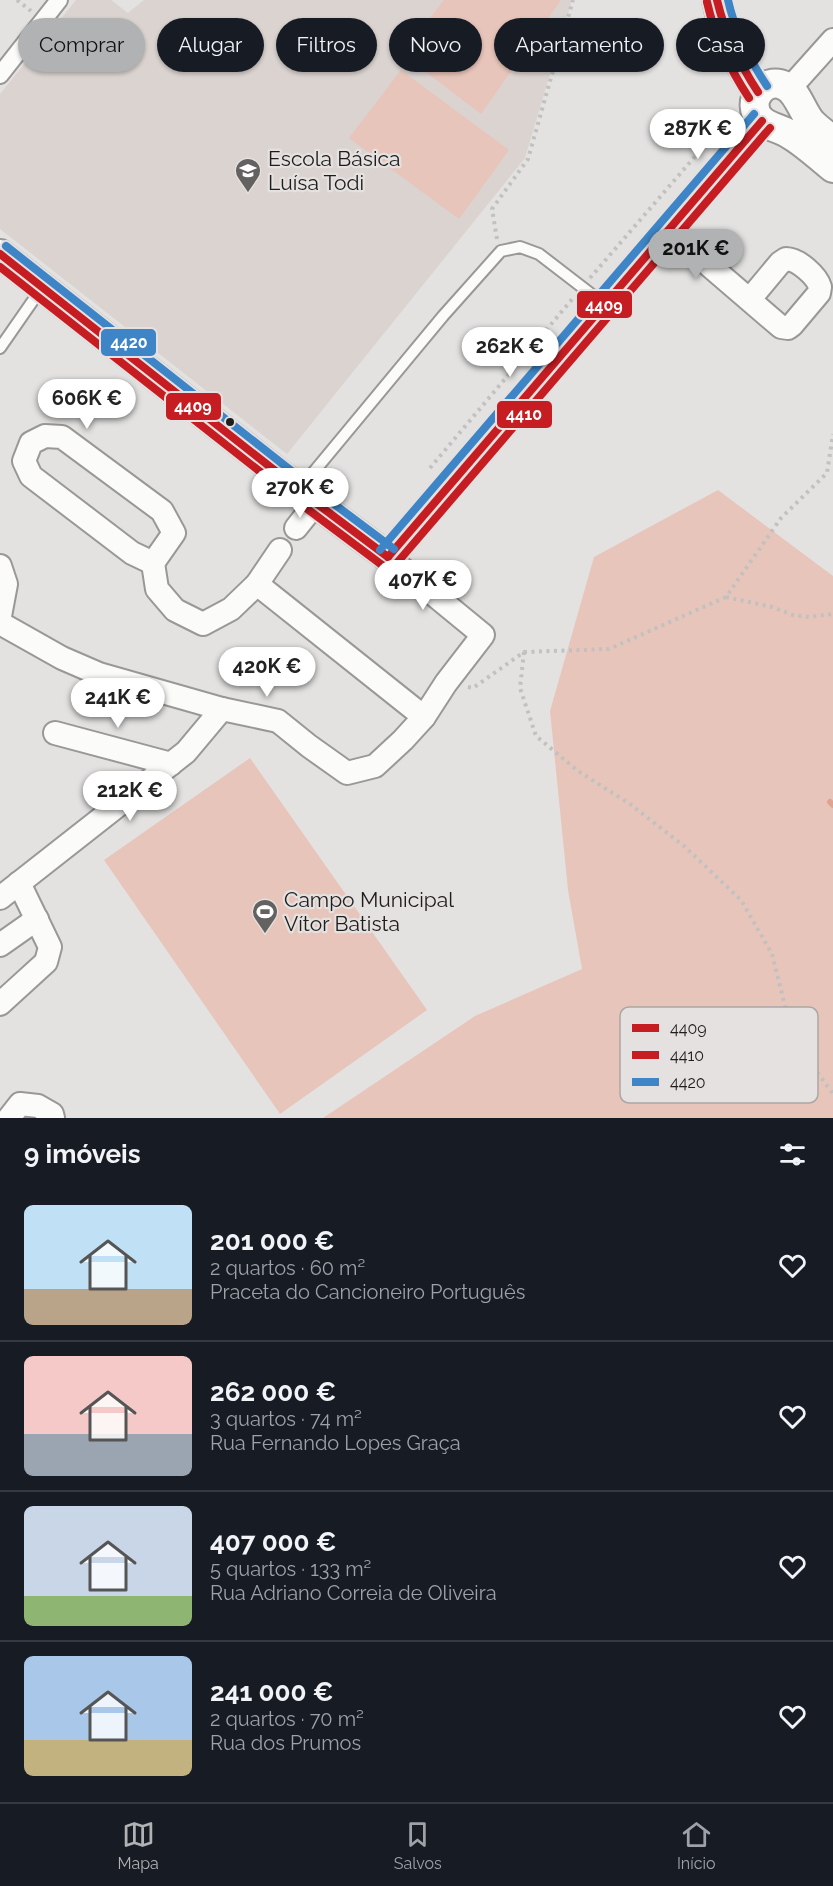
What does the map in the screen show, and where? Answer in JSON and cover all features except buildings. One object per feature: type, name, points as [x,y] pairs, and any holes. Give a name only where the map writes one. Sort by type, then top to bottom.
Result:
[{"type":"street","points":[[0,75],[60,0]]},
{"type":"street","points":[[717,0],[732,49],[758,92]]},
{"type":"street","points":[[793,93],[833,40]]},
{"type":"street","points":[[833,140],[812,123],[793,93],[784,85],[770,84],[758,92],[754,107],[757,115],[765,123],[789,134],[833,168]]},
{"type":"street","points":[[765,123],[782,126],[794,117],[797,104],[793,93]]},
{"type":"street","points":[[388,556],[668,230],[765,123]]},
{"type":"street","points":[[668,230],[750,299]]},
{"type":"street","points":[[0,254],[309,497],[388,556],[483,635],[446,683],[424,717],[403,740],[375,766],[347,773],[278,721],[222,709],[99,674],[62,658],[0,623]]},
{"type":"street","points":[[153,563],[132,553],[31,476],[24,461],[30,443],[45,435],[62,436],[162,511],[174,533],[153,563],[157,589],[175,610],[203,624],[231,609],[257,584],[280,550]]},
{"type":"street","points":[[296,528],[309,497]]},
{"type":"street","points":[[0,566],[6,584],[0,616]]},
{"type":"street","points":[[257,584],[424,717]]},
{"type":"street","points":[[0,1004],[46,962],[50,946],[37,919],[7,889],[171,765],[186,752],[222,709]]},
{"type":"street","points":[[55,733],[171,765]]},
{"type":"street","points":[[0,945],[37,919]]},
{"type":"street","points":[[9,1118],[20,1104],[38,1106],[52,1114],[53,1118]]},
{"type":"lane","points":[[309,497],[312,474],[326,456],[443,316],[501,251],[520,247],[539,254],[605,304]]},
{"type":"lane","points":[[0,348],[43,286]]},
{"type":"path","points":[[494,228],[492,209],[528,159],[573,0]]},
{"type":"path","points":[[446,683],[473,688],[524,652],[609,649],[726,597],[781,518],[827,473],[833,434]]},
{"type":"path","points":[[726,597],[772,607],[793,615],[809,617],[833,614]]},
{"type":"path","points":[[524,652],[520,688],[536,736],[578,771],[630,804],[684,846],[741,900],[772,954],[785,1007]]},
{"type":"path","points":[[818,1073],[833,1094]]},
{"type":"shaded area","name":"Escola Básica Luísa Todi","points":[[76,0],[111,0],[128,13],[144,0],[572,0],[567,18],[494,18],[494,72],[551,72],[525,158],[287,454],[0,229],[0,94],[18,72],[145,72],[145,18],[61,18]]},
{"type":"shaded area","points":[[444,0],[561,0],[548,18],[494,18],[494,72],[510,72],[481,114],[426,72],[482,72],[482,18],[430,18]]},
{"type":"shaded area","points":[[399,72],[404,72],[509,150],[459,219],[349,138]]},
{"type":"shaded area","points":[[718,490],[833,576],[833,1118],[323,1118],[475,1016],[582,969],[568,890],[550,711],[594,557]]},
{"type":"shaded area","name":"Campo Municipal Vítor Batista","points":[[250,758],[427,1010],[280,1114],[104,860]]},
{"type":"waterway","points":[[830,802],[833,805]]},
{"type":"transit line","name":"4409","points":[[717,0],[733,48],[758,92]]},
{"type":"transit line","name":"4420","points":[[728,0],[743,45],[767,86]]},
{"type":"transit line","name":"4410","points":[[707,2],[724,52],[749,98]]},
{"type":"transit line","name":"4420","points":[[380,550],[754,114]]},
{"type":"transit line","name":"4409","points":[[388,557],[762,121]]},
{"type":"transit line","name":"4410","points":[[396,564],[770,128]]},
{"type":"transit line","name":"4420","points":[[6,246],[394,549]]},
{"type":"transit line","name":"4409","points":[[0,254],[388,557]]},
{"type":"transit line","name":"4410","points":[[0,267],[382,565]]},
{"type":"place","name":"Escola Básica Luísa Todi","points":[[248,194]]},
{"type":"place","name":"Campo Municipal Vítor Batista","points":[[265,935]]}]
